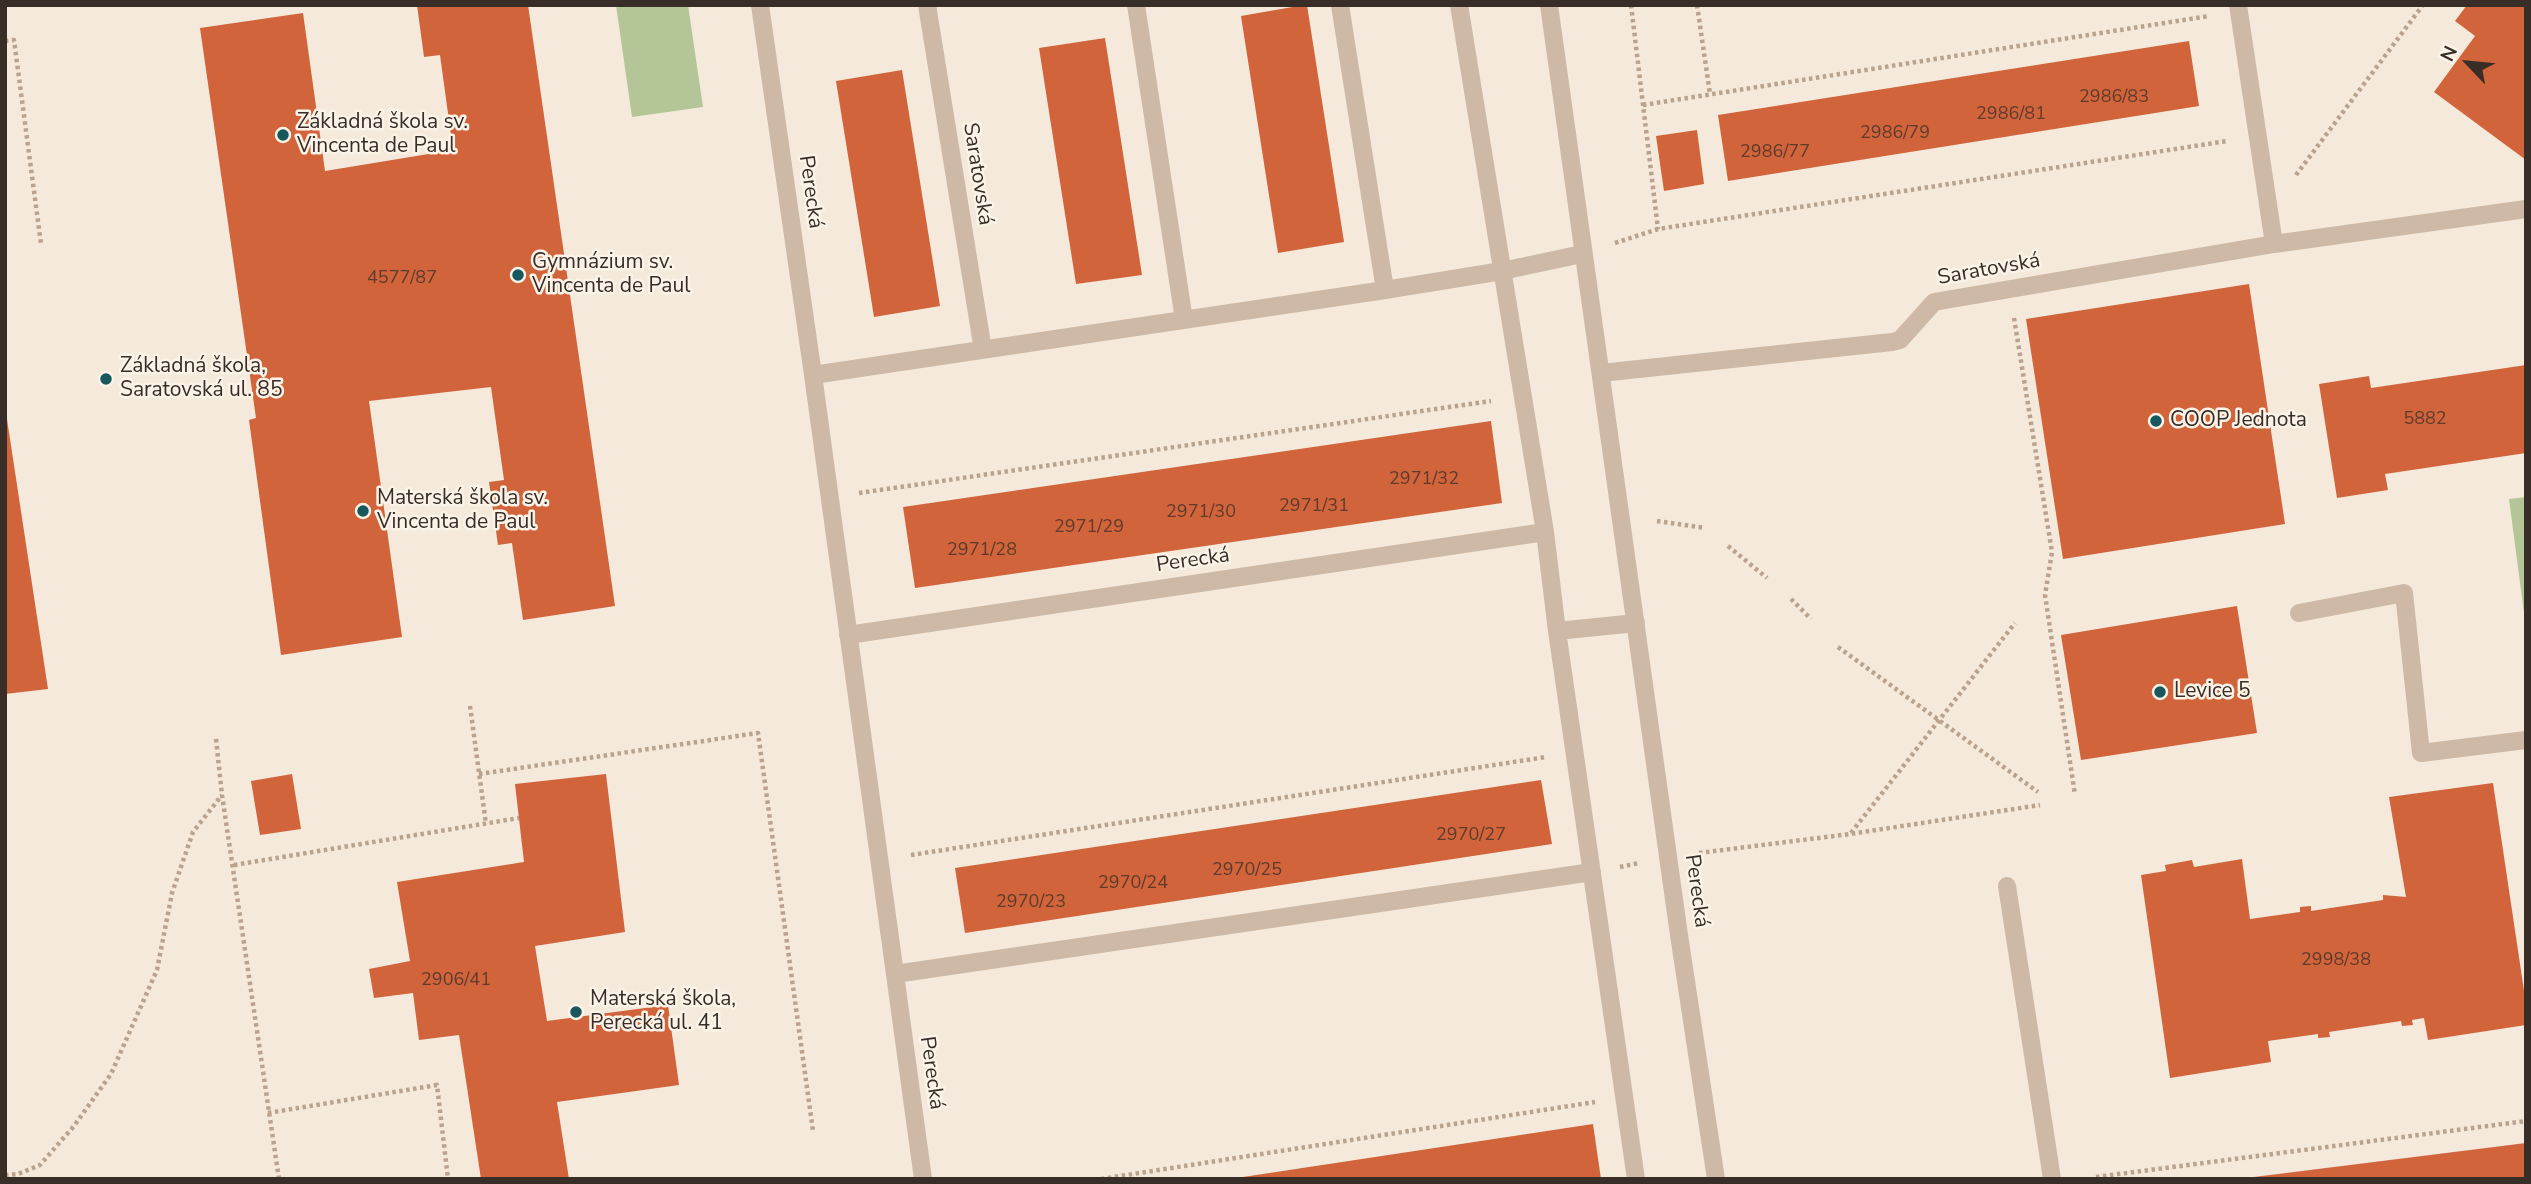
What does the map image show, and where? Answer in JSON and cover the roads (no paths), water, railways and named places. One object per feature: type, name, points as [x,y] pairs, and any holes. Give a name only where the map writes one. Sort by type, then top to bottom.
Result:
[{"type":"street","name":"Perecká","points":[[760,5],[922,1179]]},
{"type":"street","name":"Saratovská","points":[[927,5],[983,350]]},
{"type":"street","points":[[1136,5],[1184,320]]},
{"type":"street","points":[[1340,5],[1385,290]]},
{"type":"street","points":[[1459,5],[1545,532],[1636,1179]]},
{"type":"street","points":[[1549,5],[1601,373]]},
{"type":"street","points":[[2239,8],[2274,244]]},
{"type":"street","name":"Saratovská","points":[[1601,373],[1892,342],[1900,340],[1934,302],[2274,244],[2526,209]]},
{"type":"street","points":[[813,375],[1385,290],[1502,271],[1583,254]]},
{"type":"street","name":"Perecká","points":[[1601,373],[1620,526],[1716,1179]]},
{"type":"street","name":"Perecká","points":[[848,635],[1545,532]]},
{"type":"street","points":[[2299,614],[2404,593],[2421,753],[2526,740]]},
{"type":"street","points":[[1557,631],[1636,623]]},
{"type":"street","points":[[895,974],[1592,872]]},
{"type":"street","points":[[2007,887],[2052,1179]]},
{"type":"place","name":"Základná škola sv. Vincenta de Paul","points":[[283,135]]},
{"type":"place","name":"Gymnázium sv. Vincenta de Paul","points":[[518,275]]},
{"type":"place","name":"Základná škola, Saratovská ul. 85","points":[[106,379]]},
{"type":"place","name":"COOP Jednota","points":[[2156,421]]},
{"type":"place","name":"Materská škola sv. Vincenta de Paul","points":[[363,511]]},
{"type":"place","name":"Levice 5","points":[[2160,692]]},
{"type":"place","name":"Materská škola, Perecká ul. 41","points":[[576,1012]]}]
